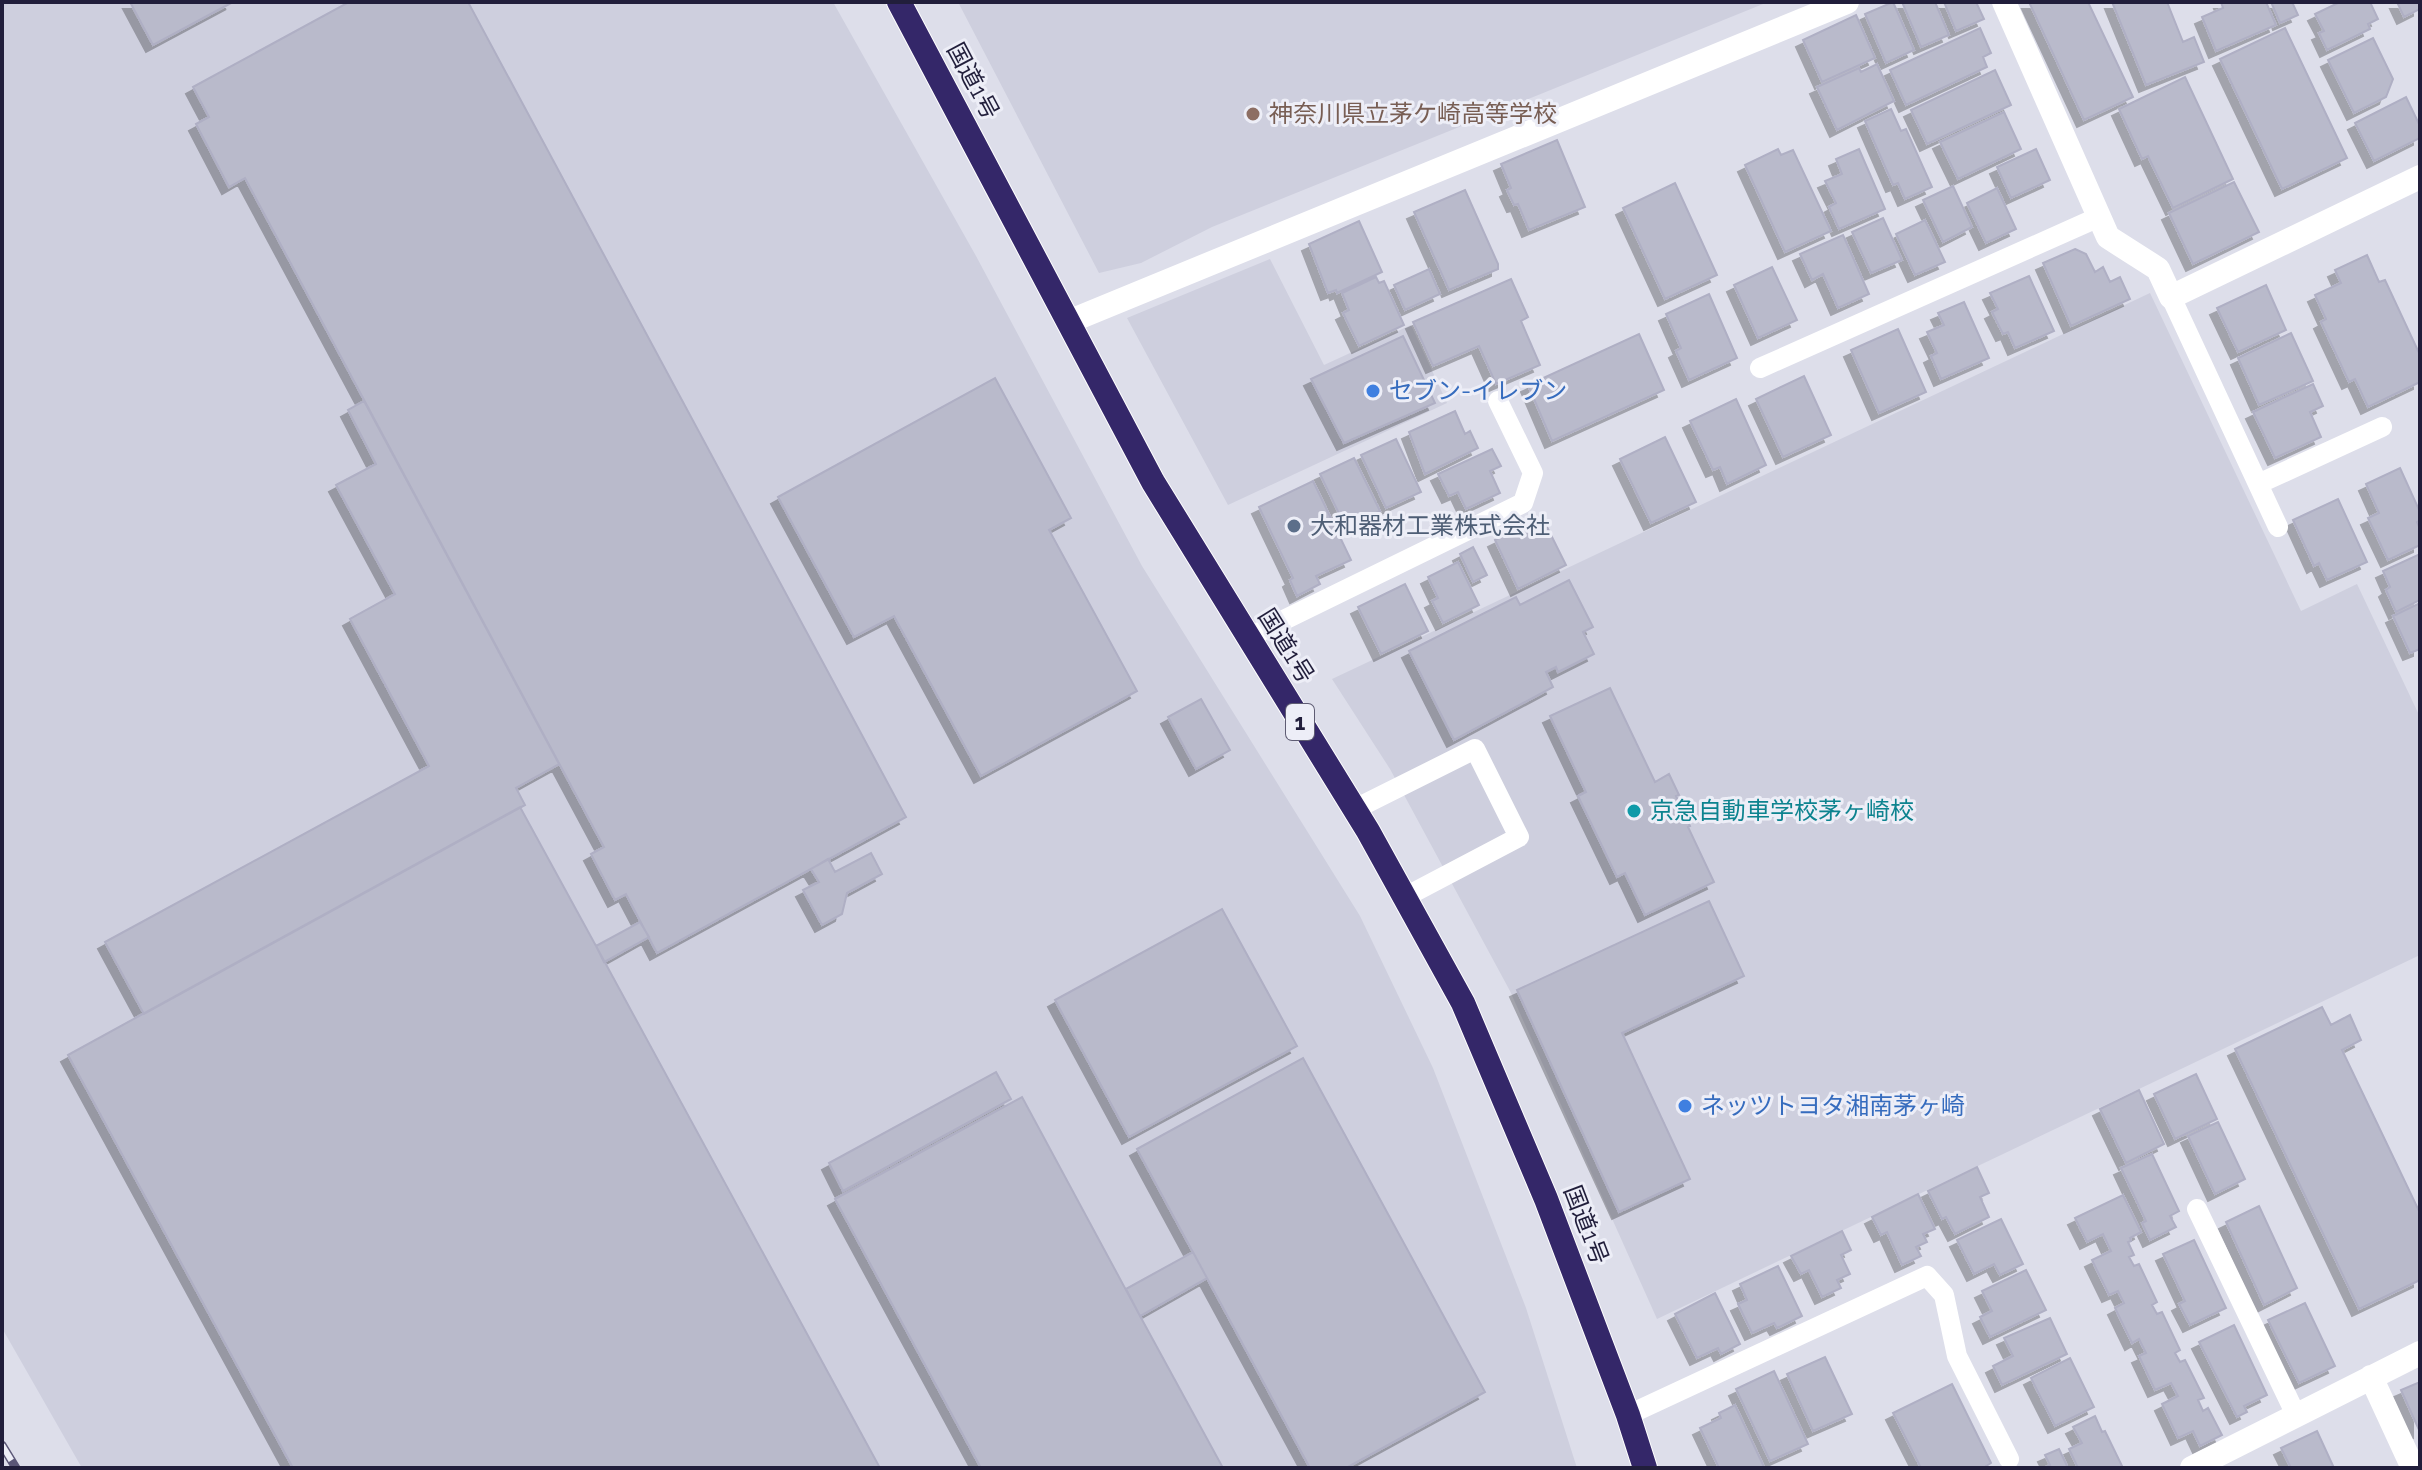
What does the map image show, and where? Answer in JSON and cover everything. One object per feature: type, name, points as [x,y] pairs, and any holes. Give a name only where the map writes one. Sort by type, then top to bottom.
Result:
[{"type":"highway","name":"国道1号","points":[[899,2],[1153,482],[1355,809],[1463,1003],[1546,1199],[1645,1468]]},
{"type":"street","points":[[1068,322],[1847,2]]},
{"type":"street","points":[[2004,2],[2108,237],[2158,269],[2171,297],[2420,177]]},
{"type":"street","points":[[2192,1468],[2420,1353]]},
{"type":"street","points":[[2371,1377],[2413,1468]]},
{"type":"lane","points":[[1760,368],[2099,217]]},
{"type":"lane","points":[[2171,297],[2278,527]]},
{"type":"lane","points":[[1247,638],[1523,503],[1533,473],[1498,401]]},
{"type":"lane","points":[[2258,484],[2382,427]]},
{"type":"lane","points":[[1355,809],[1475,749],[1519,837],[1405,897]]},
{"type":"lane","points":[[2197,1209],[2296,1415]]},
{"type":"lane","points":[[1628,1415],[1927,1276],[1944,1295],[1957,1356],[2009,1459]]},
{"type":"shaded area","points":[[2,2],[833,2],[976,256],[1142,566],[1360,916],[1433,1068],[1526,1308],[1577,1468],[82,1468],[2,1328]]},
{"type":"shaded area","name":"神奈川県立茅ケ崎高等学校","points":[[958,2],[1768,2],[1212,227],[1141,263],[1099,273]]},
{"type":"shaded area","points":[[1270,259],[1324,365],[1411,325],[1447,403],[1228,505],[1127,318]]},
{"type":"shaded area","name":"京急自動車学校茅ヶ崎校","points":[[2150,293],[2301,611],[2357,584],[2420,717],[2420,955],[1657,1319],[1510,991],[1390,769],[1332,679]]},
{"type":"building","points":[[130,2],[233,2],[153,45]]},
{"type":"building","points":[[349,2],[468,2],[906,817],[657,953],[626,894],[615,900],[591,854],[604,847],[245,178],[229,187],[196,124],[209,117],[193,87]]},
{"type":"building","points":[[1893,2],[1914,50],[1886,63],[1865,14]]},
{"type":"building","points":[[1902,2],[1935,2],[1949,35],[1921,47]]},
{"type":"building","points":[[1944,2],[1976,2],[1984,19],[1956,31]]},
{"type":"building","points":[[2029,2],[2088,2],[2133,97],[2084,120]]},
{"type":"building","points":[[2112,2],[2167,2],[2183,42],[2194,37],[2204,62],[2146,85]]},
{"type":"building","points":[[2221,2],[2266,2],[2276,25],[2216,51],[2202,17],[2223,8]]},
{"type":"building","points":[[2271,2],[2292,2],[2298,15],[2280,23]]},
{"type":"building","points":[[2340,2],[2370,2],[2378,19],[2368,24],[2370,29],[2327,50],[2319,33],[2324,31],[2315,14]]},
{"type":"building","points":[[2397,2],[2420,2],[2420,9],[2404,17]]},
{"type":"building","points":[[1856,15],[1875,58],[1822,82],[1803,40]]},
{"type":"building","points":[[1980,28],[1991,53],[1983,57],[1987,67],[1906,105],[1890,70]]},
{"type":"building","points":[[2285,28],[2347,158],[2282,189],[2220,59]]},
{"type":"building","points":[[2373,38],[2393,79],[2386,97],[2354,113],[2328,60]]},
{"type":"building","points":[[1877,64],[1894,101],[1837,130],[1817,87],[1859,68],[1861,72]]},
{"type":"building","points":[[1995,70],[2011,105],[1927,144],[1911,110]]},
{"type":"building","points":[[2185,77],[2233,179],[2173,208],[2148,156],[2142,159],[2119,109]]},
{"type":"building","points":[[2406,97],[2420,126],[2420,138],[2374,161],[2355,123]]},
{"type":"building","points":[[1891,109],[1901,131],[1906,129],[1932,187],[1905,199],[1898,183],[1893,185],[1865,121]]},
{"type":"building","points":[[2004,112],[2021,149],[1958,179],[1940,142]]},
{"type":"building","points":[[1557,140],[1585,207],[1529,230],[1518,204],[1514,205],[1507,190],[1511,188],[1501,164]]},
{"type":"building","points":[[1778,149],[1781,155],[1793,150],[1831,231],[1785,252],[1745,165]]},
{"type":"building","points":[[1859,149],[1885,209],[1839,229],[1829,207],[1836,203],[1825,181],[1842,174],[1836,159]]},
{"type":"building","points":[[2036,149],[2050,180],[2011,198],[1997,167]]},
{"type":"building","points":[[2234,182],[2259,232],[2193,264],[2169,213]]},
{"type":"building","points":[[1675,183],[1717,275],[1665,299],[1623,208]]},
{"type":"building","points":[[1953,186],[1972,227],[1943,242],[1923,200]]},
{"type":"building","points":[[1997,188],[2016,229],[1986,243],[1967,203]]},
{"type":"building","points":[[1465,190],[1498,269],[1449,290],[1414,212]]},
{"type":"building","points":[[1883,218],[1902,260],[1871,273],[1852,232]]},
{"type":"building","points":[[1925,220],[1945,262],[1915,275],[1896,234]]},
{"type":"building","points":[[1359,221],[1382,272],[1337,293],[1336,290],[1328,293],[1309,244]]},
{"type":"building","points":[[1843,235],[1869,294],[1838,308],[1823,274],[1812,280],[1800,254]]},
{"type":"building","points":[[2075,249],[2086,254],[2095,272],[2103,267],[2110,282],[2120,277],[2130,299],[2071,326],[2043,263]]},
{"type":"building","points":[[2367,255],[2379,282],[2385,280],[2420,355],[2420,382],[2368,407],[2355,379],[2349,382],[2321,322],[2326,319],[2315,295],[2341,283],[2335,270]]},
{"type":"building","points":[[1772,267],[1797,320],[1758,338],[1734,285]]},
{"type":"building","points":[[1429,269],[1440,294],[1405,310],[1394,285]]},
{"type":"building","points":[[2029,276],[2054,331],[2015,348],[2008,332],[2003,334],[1992,312],[1998,309],[1990,293]]},
{"type":"building","points":[[1376,277],[1379,283],[1384,281],[1404,325],[1359,346],[1343,313],[1349,310],[1342,293]]},
{"type":"building","points":[[1511,279],[1528,317],[1521,321],[1540,365],[1496,384],[1479,346],[1433,366],[1413,322]]},
{"type":"building","points":[[2266,285],[2286,330],[2238,352],[2217,308]]},
{"type":"building","points":[[1709,294],[1737,358],[1689,380],[1676,351],[1681,348],[1666,314]]},
{"type":"building","points":[[1964,302],[1989,358],[1941,379],[1931,356],[1937,353],[1927,332],[1944,325],[1938,313]]},
{"type":"building","points":[[1898,329],[1926,392],[1879,413],[1851,350]]},
{"type":"building","points":[[2291,333],[2313,381],[2259,405],[2238,358]]},
{"type":"building","points":[[1639,334],[1664,390],[1552,441],[1528,385]]},
{"type":"building","name":"セブン-イレブン","points":[[1403,336],[1435,403],[1344,443],[1311,379]]},
{"type":"building","points":[[1804,376],[1831,435],[1783,457],[1756,399]]},
{"type":"building","points":[[995,378],[1071,518],[1049,530],[1137,691],[981,776],[894,616],[854,637],[778,497]]},
{"type":"building","points":[[2313,384],[2323,406],[2310,412],[2321,437],[2275,458],[2253,412]]},
{"type":"building","points":[[1736,399],[1766,465],[1727,484],[1720,467],[1713,470],[1690,421]]},
{"type":"building","points":[[364,401],[559,764],[516,788],[525,805],[144,1014],[105,942],[429,766],[350,619],[395,594],[336,485],[376,464],[348,410]]},
{"type":"building","points":[[1455,411],[1465,434],[1470,431],[1478,448],[1425,474],[1409,432]]},
{"type":"building","points":[[1665,437],[1696,502],[1651,523],[1620,459]]},
{"type":"building","points":[[1396,439],[1421,492],[1386,508],[1361,455]]},
{"type":"building","points":[[1492,449],[1501,466],[1490,471],[1500,493],[1466,509],[1458,492],[1449,496],[1438,474]]},
{"type":"building","points":[[1354,458],[1380,511],[1346,528],[1320,474]]},
{"type":"building","points":[[2400,468],[2420,512],[2417,522],[2420,545],[2388,560],[2368,518],[2379,513],[2366,484]]},
{"type":"building","points":[[1313,481],[1351,560],[1316,576],[1320,584],[1297,596],[1290,580],[1293,578],[1259,507]]},
{"type":"building","points":[[2338,499],[2367,562],[2327,580],[2319,563],[2314,566],[2293,520]]},
{"type":"building","points":[[1542,517],[1566,565],[1518,589],[1495,540]]},
{"type":"building","points":[[1473,547],[1487,575],[1473,582],[1460,554]]},
{"type":"building","points":[[2420,554],[2420,600],[2396,612],[2386,590],[2390,587],[2383,571]]},
{"type":"building","points":[[1458,562],[1479,605],[1443,623],[1432,601],[1438,598],[1428,577]]},
{"type":"building","points":[[1569,580],[1593,627],[1583,632],[1594,654],[1558,672],[1556,667],[1546,672],[1553,687],[1454,740],[1409,651],[1516,597],[1520,605]]},
{"type":"building","points":[[1405,584],[1428,631],[1381,654],[1358,607]]},
{"type":"building","points":[[2420,603],[2420,649],[2410,653],[2393,616]]},
{"type":"building","name":"京急自動車学校茅ヶ崎校","points":[[1610,688],[1655,782],[1669,774],[1688,827],[1714,882],[1645,915],[1625,873],[1617,877],[1578,796],[1586,792],[1550,716]]},
{"type":"building","points":[[1201,699],[1230,750],[1196,769],[1168,717]]},
{"type":"building","points":[[520,807],[880,1468],[293,1468],[68,1055]]},
{"type":"building","points":[[871,853],[882,874],[847,893],[842,914],[822,925],[803,890],[819,882],[811,869],[828,859],[835,872]]},
{"type":"building","points":[[1709,901],[1744,976],[1622,1033],[1690,1179],[1619,1212],[1517,990]]},
{"type":"building","points":[[1222,909],[1297,1046],[1129,1137],[1055,1000]]},
{"type":"building","points":[[640,922],[649,937],[604,962],[596,946]]},
{"type":"building","points":[[2322,1007],[2331,1025],[2350,1015],[2361,1040],[2342,1050],[2420,1213],[2420,1280],[2359,1309],[2235,1049]]},
{"type":"building","points":[[1303,1058],[1485,1392],[1346,1468],[1310,1468],[1137,1149]]},
{"type":"building","points":[[996,1072],[1011,1099],[843,1191],[829,1163]]},
{"type":"building","points":[[2196,1074],[2217,1119],[2175,1139],[2154,1094]]},
{"type":"building","points":[[2139,1090],[2164,1144],[2126,1163],[2100,1109]]},
{"type":"building","points":[[1022,1097],[1223,1468],[981,1468],[835,1199]]},
{"type":"building","points":[[2218,1122],[2245,1179],[2215,1194],[2188,1136]]},
{"type":"building","points":[[2152,1154],[2179,1211],[2170,1216],[2176,1227],[2150,1240],[2142,1223],[2146,1221],[2121,1168]]},
{"type":"building","points":[[1977,1167],[1989,1193],[1980,1197],[1989,1217],[1955,1234],[1946,1217],[1942,1219],[1928,1191]]},
{"type":"building","points":[[1918,1194],[1935,1229],[1923,1234],[1927,1242],[1916,1247],[1921,1256],[1902,1265],[1887,1232],[1881,1235],[1872,1217]]},
{"type":"building","points":[[2123,1195],[2141,1232],[2128,1242],[2134,1255],[2129,1257],[2134,1266],[2139,1264],[2157,1302],[2152,1305],[2157,1314],[2162,1312],[2180,1350],[2175,1353],[2180,1362],[2185,1360],[2204,1398],[2198,1400],[2203,1411],[2208,1408],[2222,1435],[2200,1446],[2193,1431],[2178,1438],[2162,1404],[2178,1396],[2171,1383],[2155,1390],[2139,1356],[2146,1353],[2139,1339],[2132,1343],[2115,1308],[2124,1303],[2118,1291],[2109,1295],[2092,1260],[2111,1251],[2103,1234],[2087,1242],[2075,1218]]},
{"type":"building","points":[[2259,1206],[2297,1288],[2264,1305],[2226,1222]]},
{"type":"building","points":[[2001,1219],[2023,1264],[2000,1275],[1994,1264],[1974,1274],[1957,1240]]},
{"type":"building","points":[[1842,1231],[1851,1250],[1841,1255],[1850,1274],[1837,1280],[1841,1288],[1822,1297],[1809,1270],[1801,1274],[1791,1256]]},
{"type":"building","points":[[2194,1240],[2226,1308],[2190,1325],[2179,1304],[2185,1301],[2163,1254]]},
{"type":"building","points":[[1193,1252],[1207,1278],[1140,1316],[1126,1289]]},
{"type":"building","points":[[1778,1266],[1802,1316],[1777,1328],[1774,1323],[1752,1333],[1738,1304],[1747,1300],[1740,1284]]},
{"type":"building","points":[[2026,1270],[2046,1310],[1990,1337],[1980,1317],[1992,1311],[1982,1291]]},
{"type":"building","points":[[1715,1293],[1740,1344],[1721,1354],[1718,1348],[1697,1358],[1675,1314]]},
{"type":"building","points":[[2305,1303],[2335,1366],[2299,1383],[2268,1320]]},
{"type":"building","points":[[2050,1318],[2067,1354],[2002,1385],[1993,1366],[2013,1356],[2004,1338]]},
{"type":"building","points":[[2234,1325],[2267,1395],[2244,1406],[2247,1412],[2237,1417],[2199,1342]]},
{"type":"building","points":[[1825,1357],[1852,1414],[1813,1431],[1787,1374]]},
{"type":"building","points":[[2070,1358],[2094,1407],[2055,1426],[2031,1378]]},
{"type":"building","points":[[1774,1371],[1808,1444],[1770,1461],[1736,1389]]},
{"type":"building","points":[[2420,1382],[2420,1432],[2401,1390]]},
{"type":"building","points":[[1952,1384],[1991,1463],[1983,1468],[1921,1468],[1893,1413]]},
{"type":"building","points":[[1735,1405],[1762,1468],[1719,1468],[1700,1428],[1721,1418],[1719,1413]]},
{"type":"building","points":[[2095,1416],[2123,1468],[2078,1468],[2069,1449],[2082,1443],[2073,1427]]},
{"type":"building","points":[[2317,1431],[2334,1468],[2291,1468],[2281,1448]]},
{"type":"building","points":[[2059,1449],[2068,1468],[2044,1468],[2050,1465],[2045,1455]]},
{"type":"railway","points":[[2,1445],[16,1468]]},
{"type":"place","name":"神奈川県立茅ケ崎高等学校","points":[[1253,114]]},
{"type":"place","name":"セブン-イレブン","points":[[1373,391]]},
{"type":"place","name":"大和器材工業株式会社","points":[[1294,526]]},
{"type":"place","name":"京急自動車学校茅ヶ崎校","points":[[1634,811]]},
{"type":"place","name":"ネッツトヨタ湘南茅ヶ崎","points":[[1685,1106]]}]
